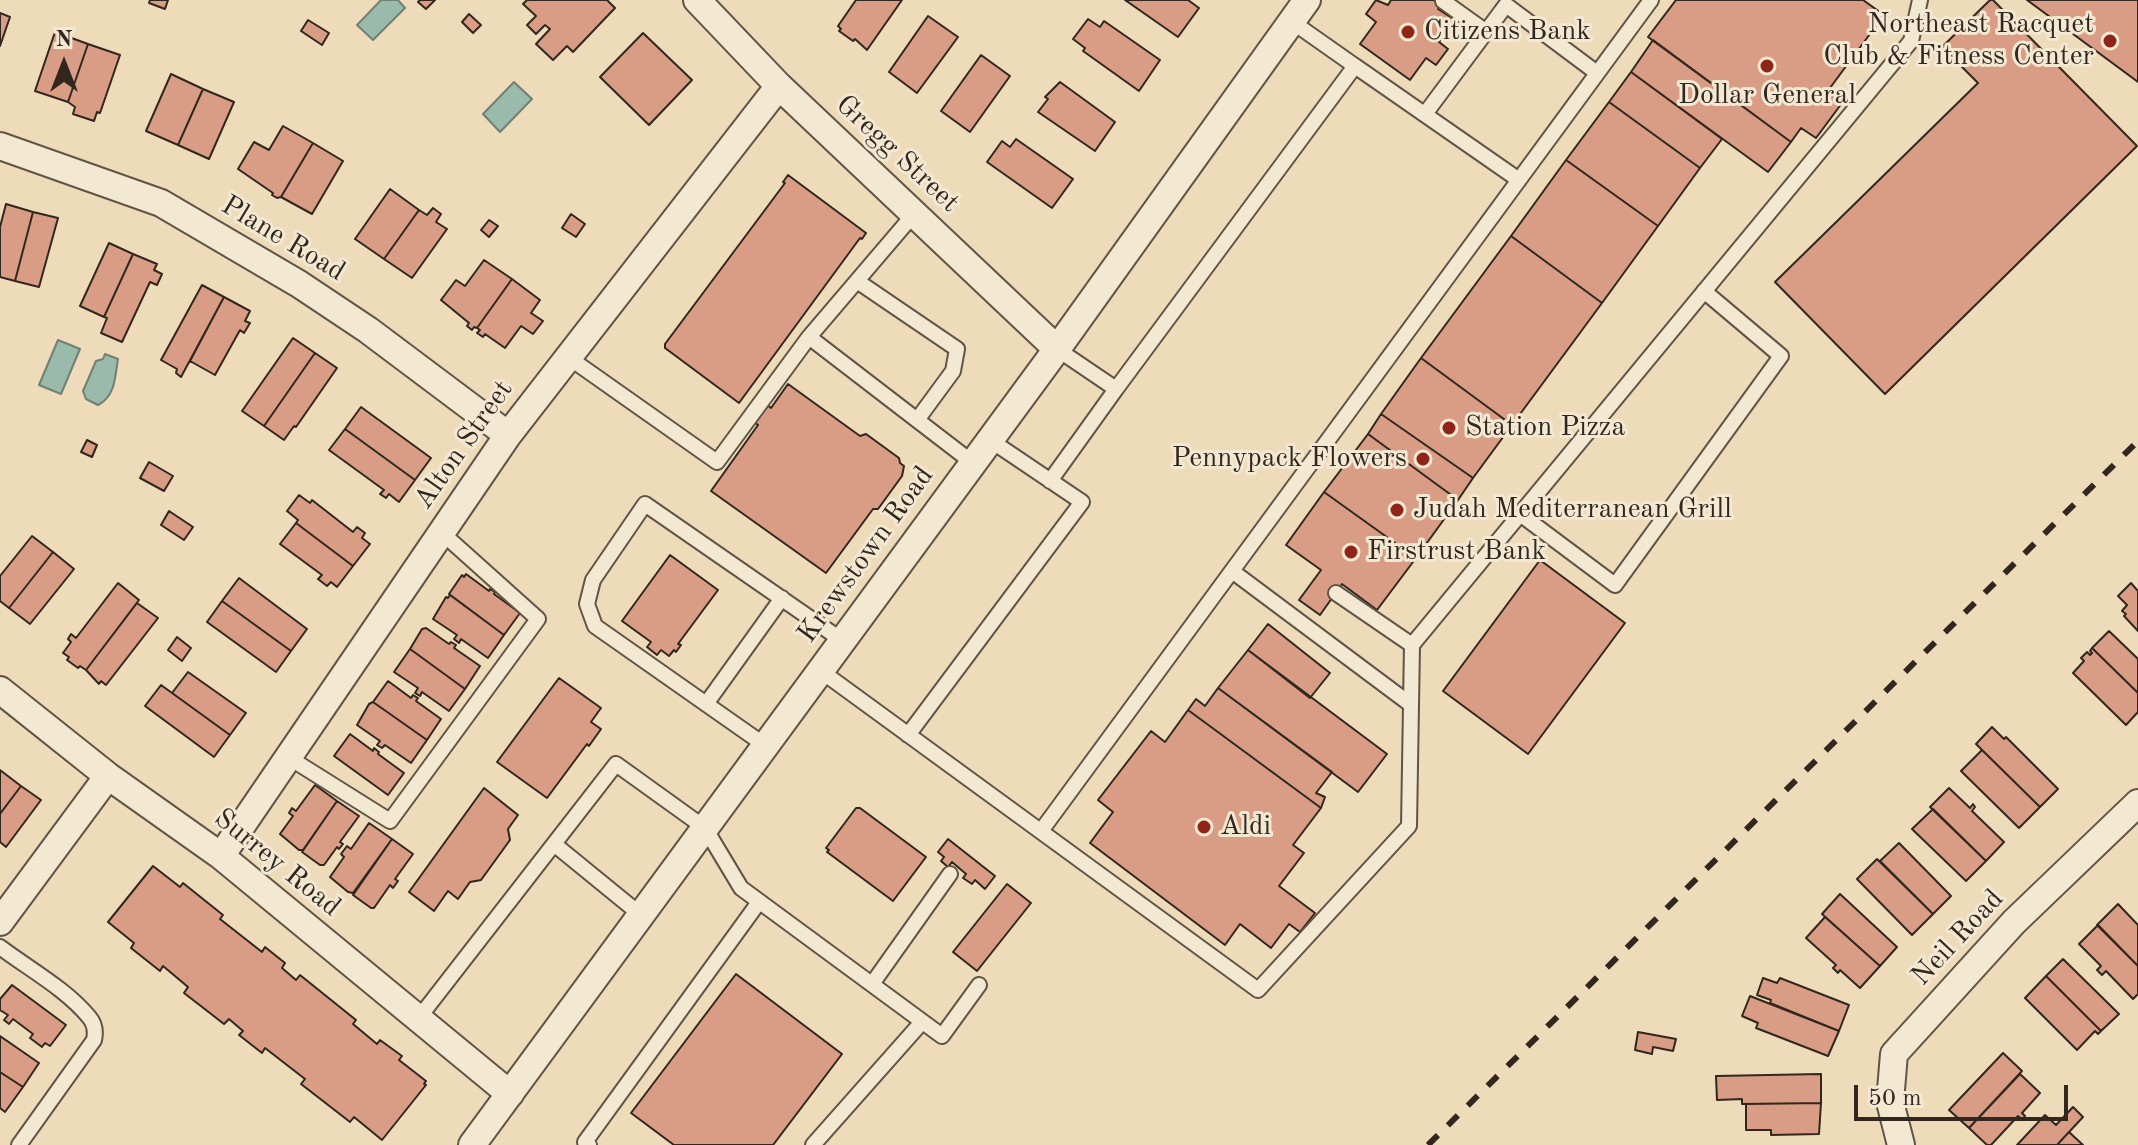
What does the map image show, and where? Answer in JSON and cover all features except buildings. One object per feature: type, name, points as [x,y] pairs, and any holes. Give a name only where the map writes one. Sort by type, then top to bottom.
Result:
[{"type":"street","name":"Gregg Street","points":[[697,0],[779,86],[1057,349]]},
{"type":"street","name":"Krewstown Road","points":[[472,1145],[1057,349],[1299,11]]},
{"type":"street","name":"Alton Street","points":[[221,856],[508,435],[779,86]]},
{"type":"street","name":"Plane Road","points":[[0,146],[161,203],[299,284],[368,330],[508,435]]},
{"type":"street","name":"Surrey Road","points":[[0,690],[108,776],[221,856],[510,1094]]},
{"type":"street","points":[[0,922],[108,776]]},
{"type":"street","name":"Neil Road","points":[[1901,1145],[1890,1102],[1894,1054],[2014,922],[2138,803]]},
{"type":"lane","points":[[1041,831],[1651,0]]},
{"type":"lane","points":[[821,671],[1258,990],[1409,826],[1412,645],[1911,41],[1920,0]]},
{"type":"lane","points":[[1443,1],[1485,31]]},
{"type":"lane","points":[[1425,114],[1485,31],[1502,2],[1597,73]]},
{"type":"lane","points":[[1299,11],[1355,66],[1519,180]]},
{"type":"lane","points":[[1050,481],[1355,66]]},
{"type":"lane","points":[[568,357],[717,462],[809,337],[914,214]]},
{"type":"lane","points":[[857,281],[957,349],[953,371],[917,420]]},
{"type":"lane","points":[[1520,514],[1615,585],[1781,356],[1704,291]]},
{"type":"lane","points":[[809,337],[973,463]]},
{"type":"lane","points":[[1057,349],[1116,389]]},
{"type":"lane","points":[[908,735],[1082,502],[990,440]]},
{"type":"lane","points":[[766,746],[595,626],[587,604],[593,580],[645,504],[843,641]]},
{"type":"lane","points":[[288,757],[390,821],[538,619],[441,532]]},
{"type":"lane","points":[[1232,571],[1410,704]]},
{"type":"lane","points":[[1336,593],[1412,645]]},
{"type":"lane","points":[[706,704],[782,598]]},
{"type":"lane","points":[[418,1019],[616,764],[705,828],[741,888],[942,1036],[979,985]]},
{"type":"lane","points":[[554,844],[641,915]]},
{"type":"lane","points":[[872,984],[950,874]]},
{"type":"lane","points":[[589,1145],[585,1142],[759,902]]},
{"type":"lane","points":[[0,947],[66,996],[91,1018],[96,1030],[94,1040],[19,1145]]},
{"type":"lane","points":[[813,1145],[922,1022]]},
{"type":"shaded area","points":[[381,0],[398,0],[405,8],[373,40],[357,25]]},
{"type":"shaded area","points":[[514,82],[532,99],[500,132],[483,114]]},
{"type":"shaded area","points":[[58,340],[80,349],[61,394],[39,385]]},
{"type":"shaded area","points":[[105,354],[118,359],[111,391],[98,405],[86,399],[83,391],[96,361],[103,359]]},
{"type":"railway","points":[[1428,1145],[2138,441]]},
{"type":"place","name":"Citizens Bank","points":[[1408,32]]},
{"type":"place","name":"Northeast Racquet Club & Fitness Center","points":[[2110,41]]},
{"type":"place","name":"Dollar General","points":[[1767,66]]},
{"type":"place","name":"Station Pizza","points":[[1449,428]]},
{"type":"place","name":"Pennypack Flowers","points":[[1423,459]]},
{"type":"place","name":"Judah Mediterranean Grill","points":[[1397,510]]},
{"type":"place","name":"Firstrust Bank","points":[[1351,552]]},
{"type":"place","name":"Aldi","points":[[1204,827]]}]
